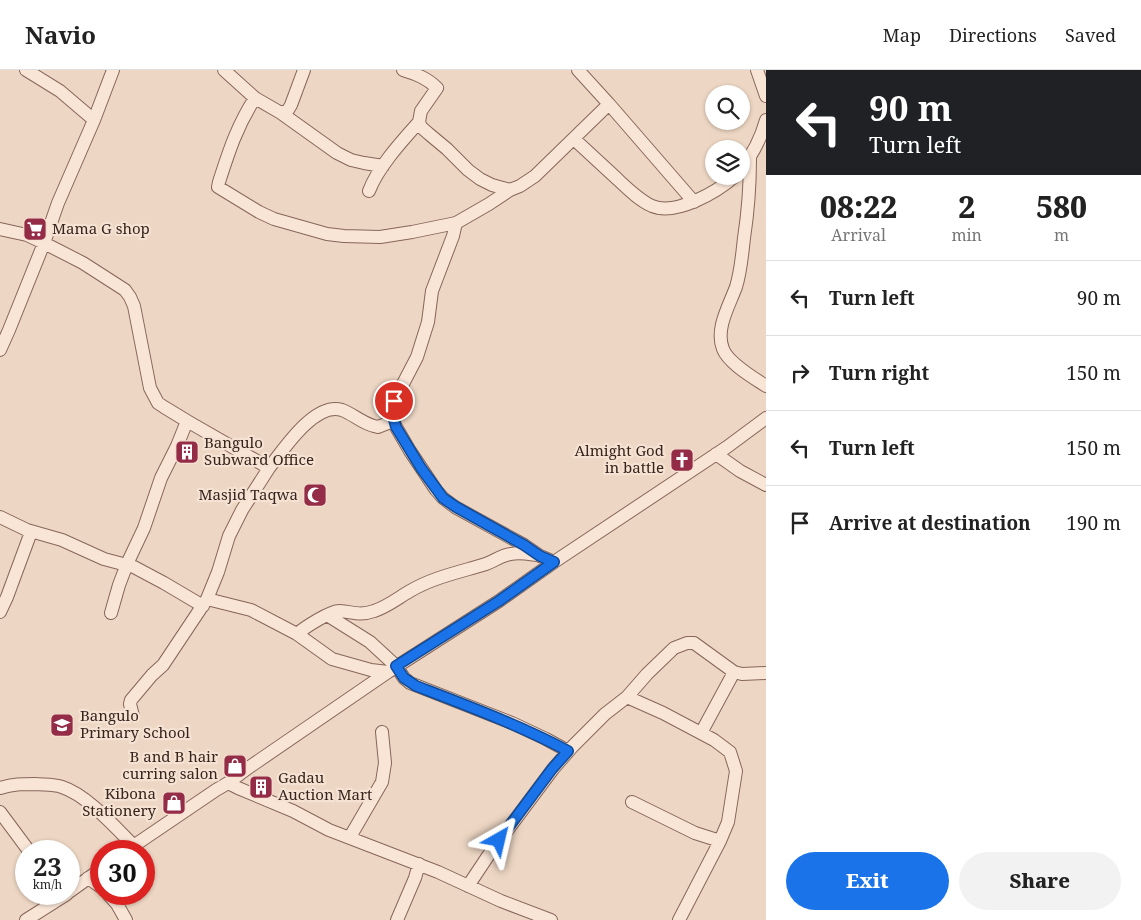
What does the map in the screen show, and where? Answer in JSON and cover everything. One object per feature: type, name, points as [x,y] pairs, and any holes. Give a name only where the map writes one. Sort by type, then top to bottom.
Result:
[{"type":"street","points":[[26,70],[60,91],[94,120]]},
{"type":"street","points":[[2,342],[113,70]]},
{"type":"street","points":[[224,70],[255,98],[281,113],[337,153],[351,160],[382,166]]},
{"type":"street","points":[[281,113],[288,110],[291,105],[304,70]]},
{"type":"street","points":[[369,191],[382,166],[419,122],[421,112],[437,88],[420,76],[403,70]]},
{"type":"street","points":[[578,70],[694,202]]},
{"type":"street","points":[[757,70],[765,87]]},
{"type":"street","points":[[255,98],[234,137],[218,184],[219,189],[274,219],[327,234],[380,237],[456,223],[510,190],[520,186],[535,176],[609,104]]},
{"type":"street","points":[[750,158],[761,136],[766,120]]},
{"type":"street","points":[[419,122],[421,127],[480,179],[492,185],[510,190]]},
{"type":"street","points":[[574,139],[626,187],[642,200],[658,208],[682,206],[694,202],[723,185]]},
{"type":"street","points":[[750,185],[742,262],[736,287],[727,308],[721,344],[724,352],[732,362],[766,386]]},
{"type":"street","points":[[456,223],[432,291],[428,322],[417,357],[392,405],[393,420],[410,451],[443,498],[540,556],[554,562]]},
{"type":"street","points":[[0,229],[27,235],[44,243],[83,263],[125,290],[134,306],[150,388],[154,396],[164,407],[269,468]]},
{"type":"street","points":[[133,716],[130,704],[132,700],[162,665],[205,602],[218,572],[229,536],[242,510],[269,468],[288,443],[312,419],[321,413],[335,409],[343,410],[374,426],[393,420]]},
{"type":"street","points":[[142,840],[228,783],[392,669],[499,601],[766,418]]},
{"type":"street","points":[[111,613],[119,584],[144,528],[161,478],[187,421]]},
{"type":"street","points":[[716,454],[740,471],[766,485]]},
{"type":"street","points":[[0,517],[31,532],[62,540],[104,558],[127,564],[205,602],[251,610],[297,634],[332,659],[371,670],[392,669]]},
{"type":"street","points":[[0,612],[31,532]]},
{"type":"street","points":[[297,634],[327,615],[337,611],[357,614],[369,613],[384,608],[410,591],[440,577],[487,564],[505,555],[519,553],[540,556]]},
{"type":"street","points":[[327,615],[370,642],[392,669],[416,686],[512,723],[568,751]]},
{"type":"street","points":[[468,886],[552,769],[605,714],[627,697],[674,648],[687,643],[694,643],[734,672],[742,674],[766,673]]},
{"type":"street","points":[[701,732],[734,672]]},
{"type":"street","points":[[627,697],[663,713],[714,740],[730,752],[736,771],[728,822],[679,920]]},
{"type":"street","points":[[350,838],[382,782],[385,763],[382,732]]},
{"type":"street","points":[[228,783],[293,811],[329,830],[419,864],[501,901],[551,920]]},
{"type":"street","points":[[0,788],[13,784],[52,785],[70,790],[98,810],[123,840]]},
{"type":"street","points":[[632,802],[695,833],[720,841]]},
{"type":"street","points":[[0,812],[21,840]]},
{"type":"street","points":[[397,920],[419,864]]},
{"type":"street","points":[[80,884],[88,878]]},
{"type":"street","points":[[26,920],[49,905]]},
{"type":"street","points":[[117,905],[126,920]]},
{"type":"place","name":"Mama G shop","points":[[35,229]]},
{"type":"place","name":"Bangulo Subward Office","points":[[187,452]]},
{"type":"place","name":"Almight God in battle","points":[[682,460]]},
{"type":"place","name":"Masjid Taqwa","points":[[315,495]]},
{"type":"place","name":"Bangulo Primary School","points":[[62,725]]},
{"type":"place","name":"B and B hair curring salon","points":[[235,766]]},
{"type":"place","name":"Gadau Auction Mart","points":[[261,787]]},
{"type":"place","name":"Kibona Stationery","points":[[174,803]]},
{"type":"route","points":[[394,401],[392,412],[396,427],[421,468],[443,498],[540,556],[554,562],[499,601],[396,666],[404,678],[416,686],[512,723],[568,751],[531,796],[499,840]]}]
